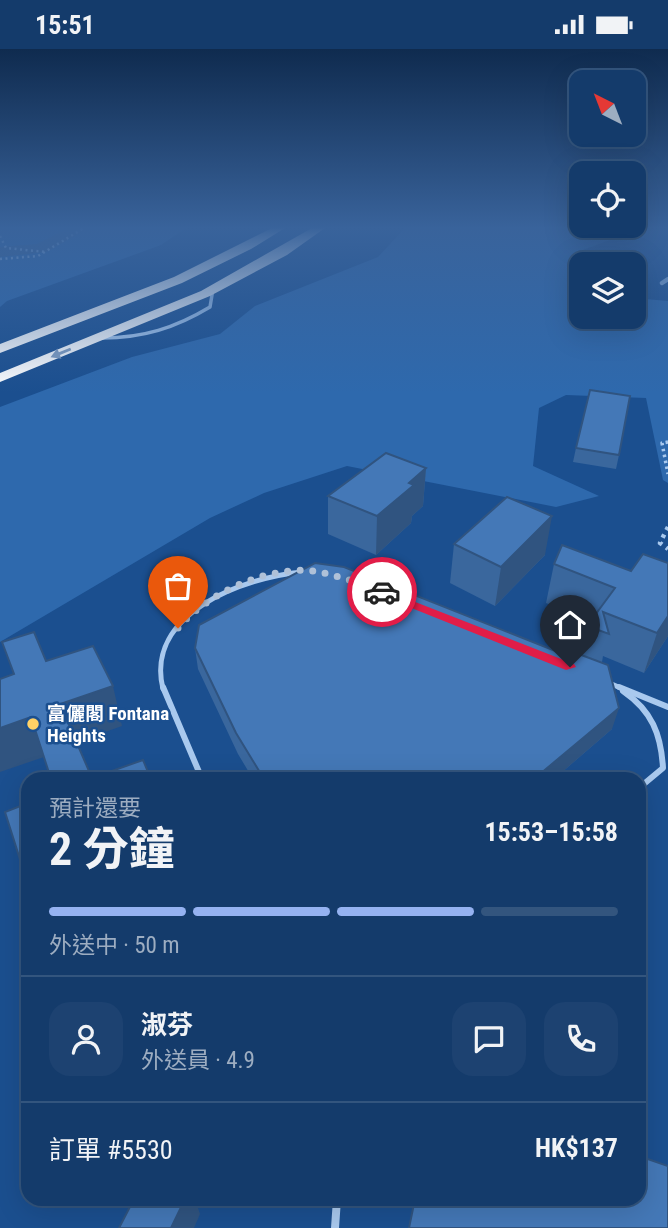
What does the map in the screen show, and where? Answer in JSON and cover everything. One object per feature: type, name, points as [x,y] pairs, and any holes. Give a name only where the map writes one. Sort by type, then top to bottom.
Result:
[{"type":"highway","points":[[0,349],[172,283]]},
{"type":"highway","points":[[0,378],[225,283]]},
{"type":"lane","points":[[100,338],[136,338],[182,325],[210,307],[213,289]]},
{"type":"lane","points":[[199,772],[169,702],[160,669],[167,641],[189,615],[223,593],[260,578],[286,572],[308,572]]},
{"type":"lane","points":[[646,782],[666,765],[656,722],[644,705],[596,677],[668,706]]},
{"type":"lane","points":[[335,1228],[337,1206]]},
{"type":"path","points":[[668,442],[662,443],[668,474]]},
{"type":"path","points":[[668,527],[660,543],[668,549]]},
{"type":"shaded area","points":[[0,283],[56,283],[7,301],[0,307]]},
{"type":"shaded area","points":[[313,283],[569,283],[569,329],[646,329],[646,299],[668,301],[668,483],[663,480],[646,398],[566,395],[539,408],[533,466],[599,496],[556,507],[347,466],[264,493],[210,518],[0,642],[0,407],[132,357],[220,334],[255,306]]},
{"type":"building","points":[[590,390],[630,396],[619,455],[576,448]]},
{"type":"building","points":[[386,453],[426,468],[409,483],[414,485],[377,516],[328,496]]},
{"type":"building","points":[[507,497],[552,516],[501,567],[454,544]]},
{"type":"building","points":[[562,545],[631,571],[643,554],[668,563],[668,616],[657,633],[603,612],[609,634],[587,626],[615,588],[554,564]]},
{"type":"building","points":[[315,563],[344,567],[573,658],[576,653],[608,665],[619,708],[542,772],[260,772],[236,733],[195,648],[199,625]]},
{"type":"building","points":[[34,632],[46,661],[93,646],[113,686],[60,704],[89,772],[49,772],[31,717],[0,728],[0,679],[14,674],[2,642]]},
{"type":"building","points":[[143,760],[148,772],[109,772]]},
{"type":"building","points":[[21,806],[21,863],[5,812]]},
{"type":"building","points":[[646,1158],[668,1166],[668,1228],[409,1228],[414,1206],[646,1206]]},
{"type":"building","points":[[130,1206],[182,1206],[171,1228],[119,1228]]},
{"type":"way so far","points":[[178,628],[189,615],[223,593],[260,578],[286,572],[318,572],[382,592]]},
{"type":"place","name":"富儷閣 Fontana Heights","points":[[33,724]]},
{"type":"route","points":[[382,592],[570,667]]}]
